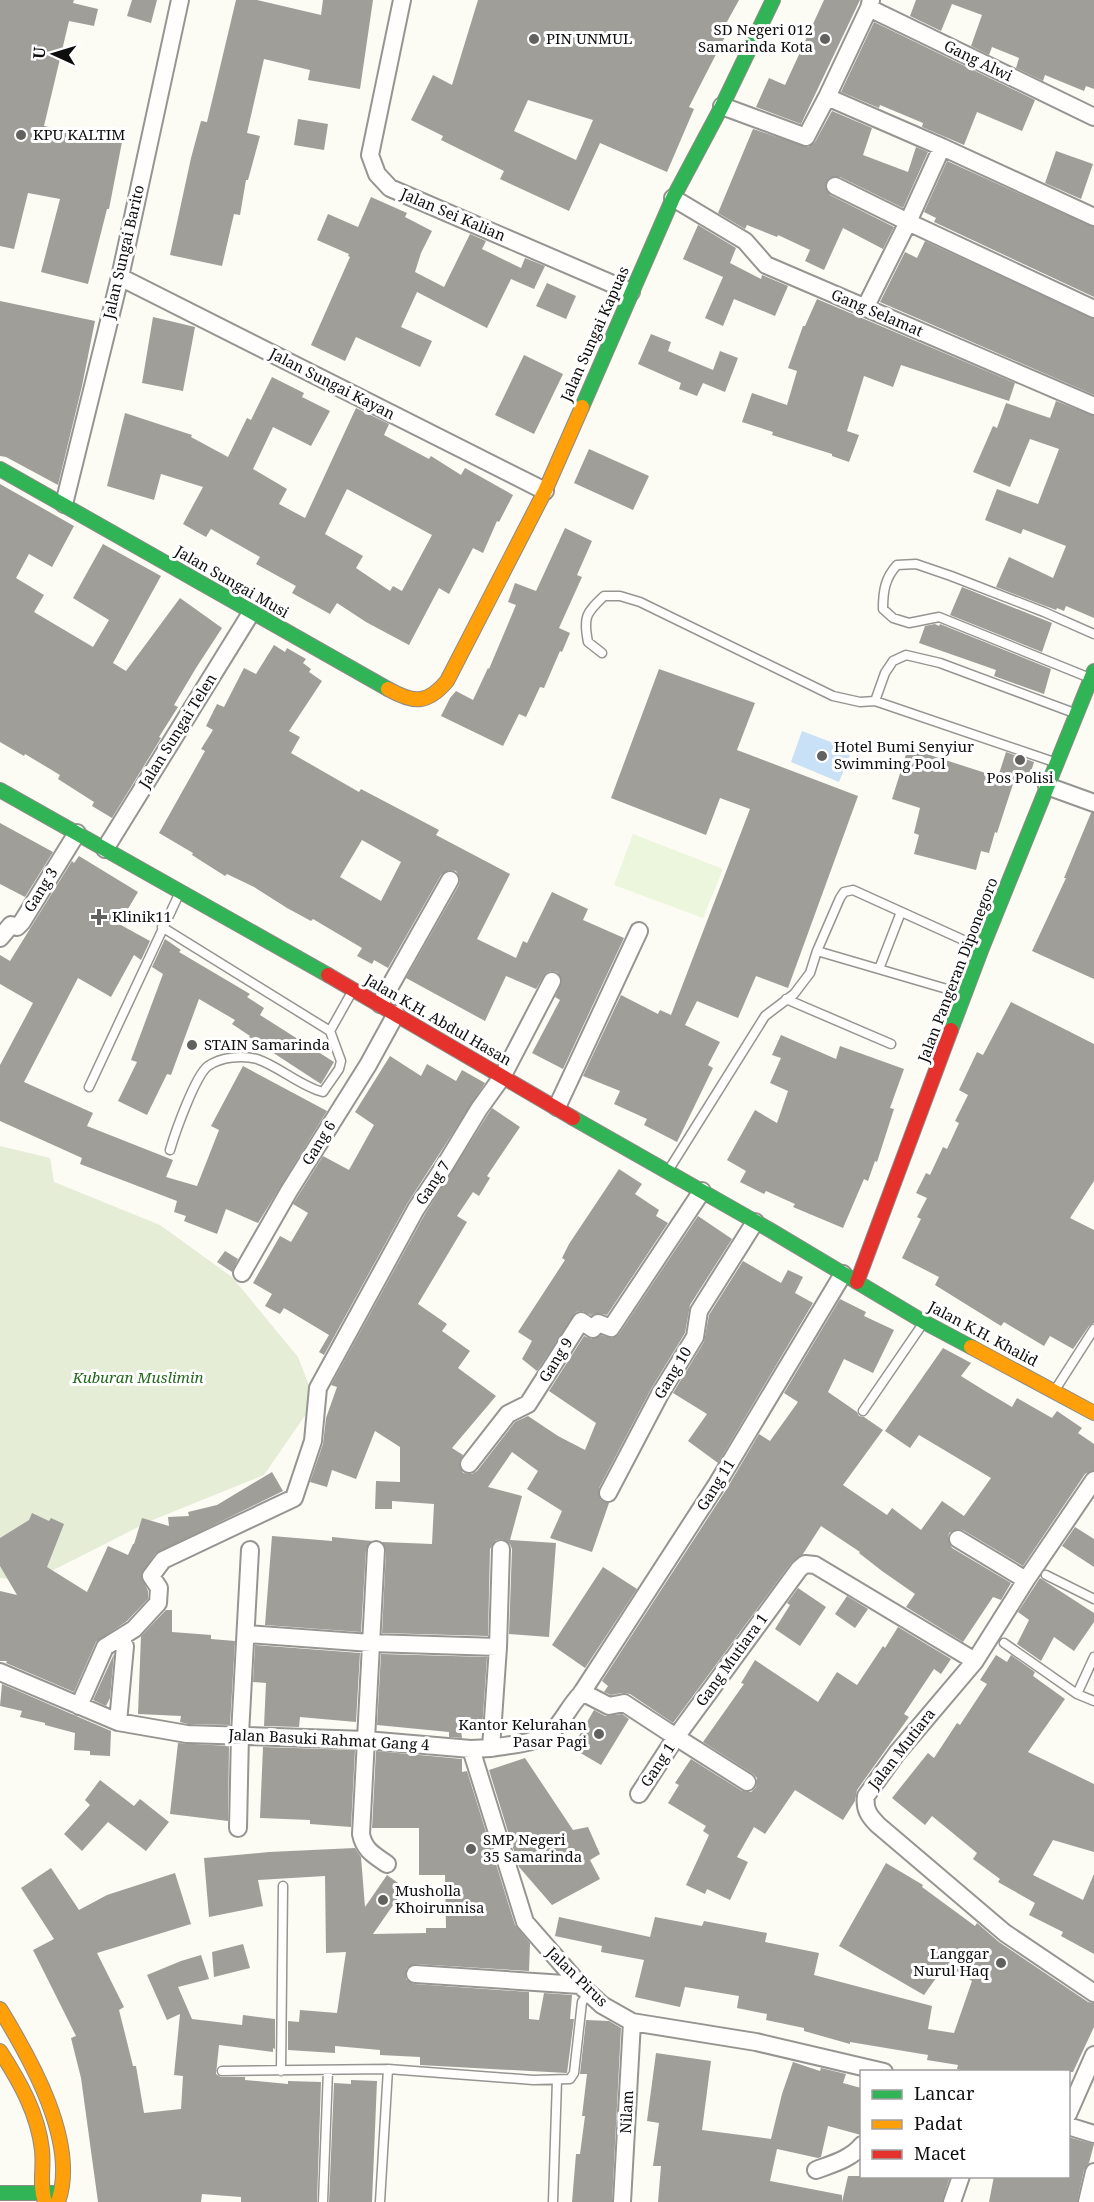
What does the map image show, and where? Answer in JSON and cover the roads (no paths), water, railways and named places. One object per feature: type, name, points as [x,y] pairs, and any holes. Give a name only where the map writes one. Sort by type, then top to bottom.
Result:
[{"type":"street","name":"Jalan Sungai Barito","points":[[64,504],[120,277],[180,0]]},
{"type":"street","name":"Jalan Sei Kalian","points":[[402,0],[370,155],[377,174],[390,188],[631,292]]},
{"type":"street","name":"Jalan Sungai Kapuas","points":[[447,681],[545,491],[673,198],[722,106],[773,0]]},
{"type":"street","points":[[722,106],[806,137],[870,4]]},
{"type":"street","name":"Gang Alwi","points":[[870,4],[1094,117]]},
{"type":"street","points":[[827,97],[1094,217]]},
{"type":"street","points":[[865,308],[942,147]]},
{"type":"street","points":[[835,186],[1094,309]]},
{"type":"street","name":"Gang Selamat","points":[[673,198],[745,241],[766,265],[1094,406]]},
{"type":"street","name":"Jalan Sungai Kayan","points":[[120,277],[545,491]]},
{"type":"street","name":"Jalan Sungai Musi","points":[[0,469],[250,613],[406,699],[422,699],[437,693],[447,681]]},
{"type":"street","name":"Jalan Sungai Telen","points":[[105,849],[250,613]]},
{"type":"street","name":"Jalan Pangeran Diponegoro","points":[[850,1278],[966,995],[982,948],[1093,675]]},
{"type":"street","points":[[1047,786],[1094,803]]},
{"type":"street","name":"Jalan K.H. Abdul Hasan","points":[[0,790],[380,1004],[850,1278]]},
{"type":"street","name":"Gang 3","points":[[0,938],[11,925],[17,927],[22,922],[77,833]]},
{"type":"street","points":[[380,1004],[450,880]]},
{"type":"street","points":[[557,1107],[639,931]]},
{"type":"street","name":"Gang 7","points":[[82,1707],[105,1647],[134,1629],[158,1603],[159,1588],[152,1576],[163,1560],[294,1498],[313,1441],[318,1388],[416,1209],[446,1165],[479,1109],[502,1077],[552,981]]},
{"type":"street","name":"Gang 6","points":[[242,1273],[289,1191],[368,1065],[396,1014]]},
{"type":"street","name":"Gang 9","points":[[469,1464],[508,1414],[528,1404],[581,1321],[593,1329],[598,1323],[611,1328],[702,1191]]},
{"type":"street","name":"Gang 10","points":[[608,1494],[660,1394],[695,1337],[699,1311],[755,1222]]},
{"type":"street","name":"Jalan K.H. Khalid","points":[[850,1278],[924,1322],[1094,1413]]},
{"type":"street","name":"Gang 11","points":[[582,1692],[850,1278]]},
{"type":"street","name":"Jalan Mutiara","points":[[1094,1480],[1026,1580],[975,1661],[897,1753],[866,1796],[866,1810],[878,1825],[1005,1933],[1094,1993]]},
{"type":"street","points":[[958,1539],[1026,1580]]},
{"type":"street","points":[[501,1549],[498,1647],[491,1748],[544,1737],[556,1727],[582,1692],[609,1706],[624,1703],[747,1782]]},
{"type":"street","points":[[238,1828],[240,1734],[250,1550]]},
{"type":"street","points":[[375,1550],[361,1834],[363,1844],[369,1852],[387,1864]]},
{"type":"street","name":"Gang Mutiara 1","points":[[676,1737],[799,1569],[806,1563],[815,1565],[975,1661]]},
{"type":"street","points":[[247,1634],[371,1643],[498,1647]]},
{"type":"street","points":[[118,1722],[125,1647]]},
{"type":"street","name":"Jalan Basuki Rahmat Gang 4","points":[[0,1672],[118,1722],[188,1734],[240,1734],[366,1740],[471,1749],[491,1748]]},
{"type":"street","name":"Gang 1","points":[[639,1794],[676,1737]]},
{"type":"street","name":"Jalan Pirus","points":[[471,1749],[525,1922],[602,2005],[632,2022],[756,2042],[875,2070]]},
{"type":"street","points":[[415,1974],[585,1989]]},
{"type":"street","points":[[0,2009],[23,2046],[55,2116],[61,2145],[60,2198],[0,2193]]},
{"type":"street","name":"Nilam","points":[[621,2202],[632,2022]]},
{"type":"street","points":[[0,2051],[26,2096],[36,2124],[42,2150],[43,2197]]},
{"type":"street","points":[[1070,2109],[1094,2055]]},
{"type":"street","points":[[1070,2127],[1094,2134]]},
{"type":"street","points":[[816,2170],[841,2160],[860,2147]]},
{"type":"street","points":[[1087,2202],[1094,2172]]},
{"type":"street","points":[[952,2202],[960,2178]]},
{"type":"lane","points":[[1093,675],[939,617],[909,623],[893,618],[883,609],[883,591],[889,574],[897,565],[916,564],[982,588],[1094,634]]},
{"type":"lane","points":[[602,653],[588,642],[585,628],[588,611],[604,596],[620,596],[640,602],[833,696],[860,702],[875,701],[1057,763]]},
{"type":"lane","points":[[875,701],[885,673],[893,661],[906,655],[940,663],[1077,714]]},
{"type":"lane","points":[[668,1171],[765,1016],[794,994],[810,973],[844,892],[853,890],[982,948]]},
{"type":"lane","points":[[89,1087],[180,892]]},
{"type":"lane","points":[[879,969],[901,912]]},
{"type":"lane","points":[[162,927],[330,1031],[341,1061],[327,1090],[319,1091],[257,1059],[238,1056],[209,1065],[196,1085],[170,1150]]},
{"type":"lane","points":[[818,951],[966,995]]},
{"type":"lane","points":[[330,1031],[353,989]]},
{"type":"lane","points":[[786,999],[891,1044]]},
{"type":"lane","points":[[863,1411],[924,1322]]},
{"type":"lane","points":[[1054,1391],[1094,1329]]},
{"type":"lane","points":[[1046,1575],[1094,1599]]},
{"type":"lane","points":[[1004,1642],[1077,1694],[1094,1701]]},
{"type":"lane","points":[[1077,1694],[1094,1657]]},
{"type":"lane","points":[[281,2071],[283,1886]]},
{"type":"lane","points":[[222,2071],[388,2069],[570,2079],[573,2076],[585,1989]]},
{"type":"lane","points":[[380,2202],[388,2069]]},
{"type":"lane","points":[[323,2202],[328,2070]]},
{"type":"lane","points":[[553,2202],[557,2080]]},
{"type":"water","name":"Hotel Bumi Senyiur Swimming Pool","points":[[802,731],[852,750],[839,782],[791,762]]},
{"type":"place","name":"PIN UNMUL","points":[[534,39]]},
{"type":"place","name":"SD Negeri 012 Samarinda Kota","points":[[825,39]]},
{"type":"place","name":"KPU KALTIM","points":[[21,135]]},
{"type":"place","name":"Hotel Bumi Senyiur Swimming Pool","points":[[822,756]]},
{"type":"place","name":"Pos Polisi","points":[[1020,760]]},
{"type":"place","name":"Klinik11","points":[[99,917]]},
{"type":"place","name":"STAIN Samarinda","points":[[192,1045]]},
{"type":"place","name":"Kantor Kelurahan Pasar Pagi","points":[[599,1734]]},
{"type":"place","name":"SMP Negeri 35 Samarinda","points":[[471,1849]]},
{"type":"place","name":"Musholla Khoirunnisa","points":[[383,1900]]},
{"type":"place","name":"Langgar Nurul Haq","points":[[1001,1963]]},
{"type":"park label","name":"Kuburan Muslimin","points":[[138,1378]]}]
